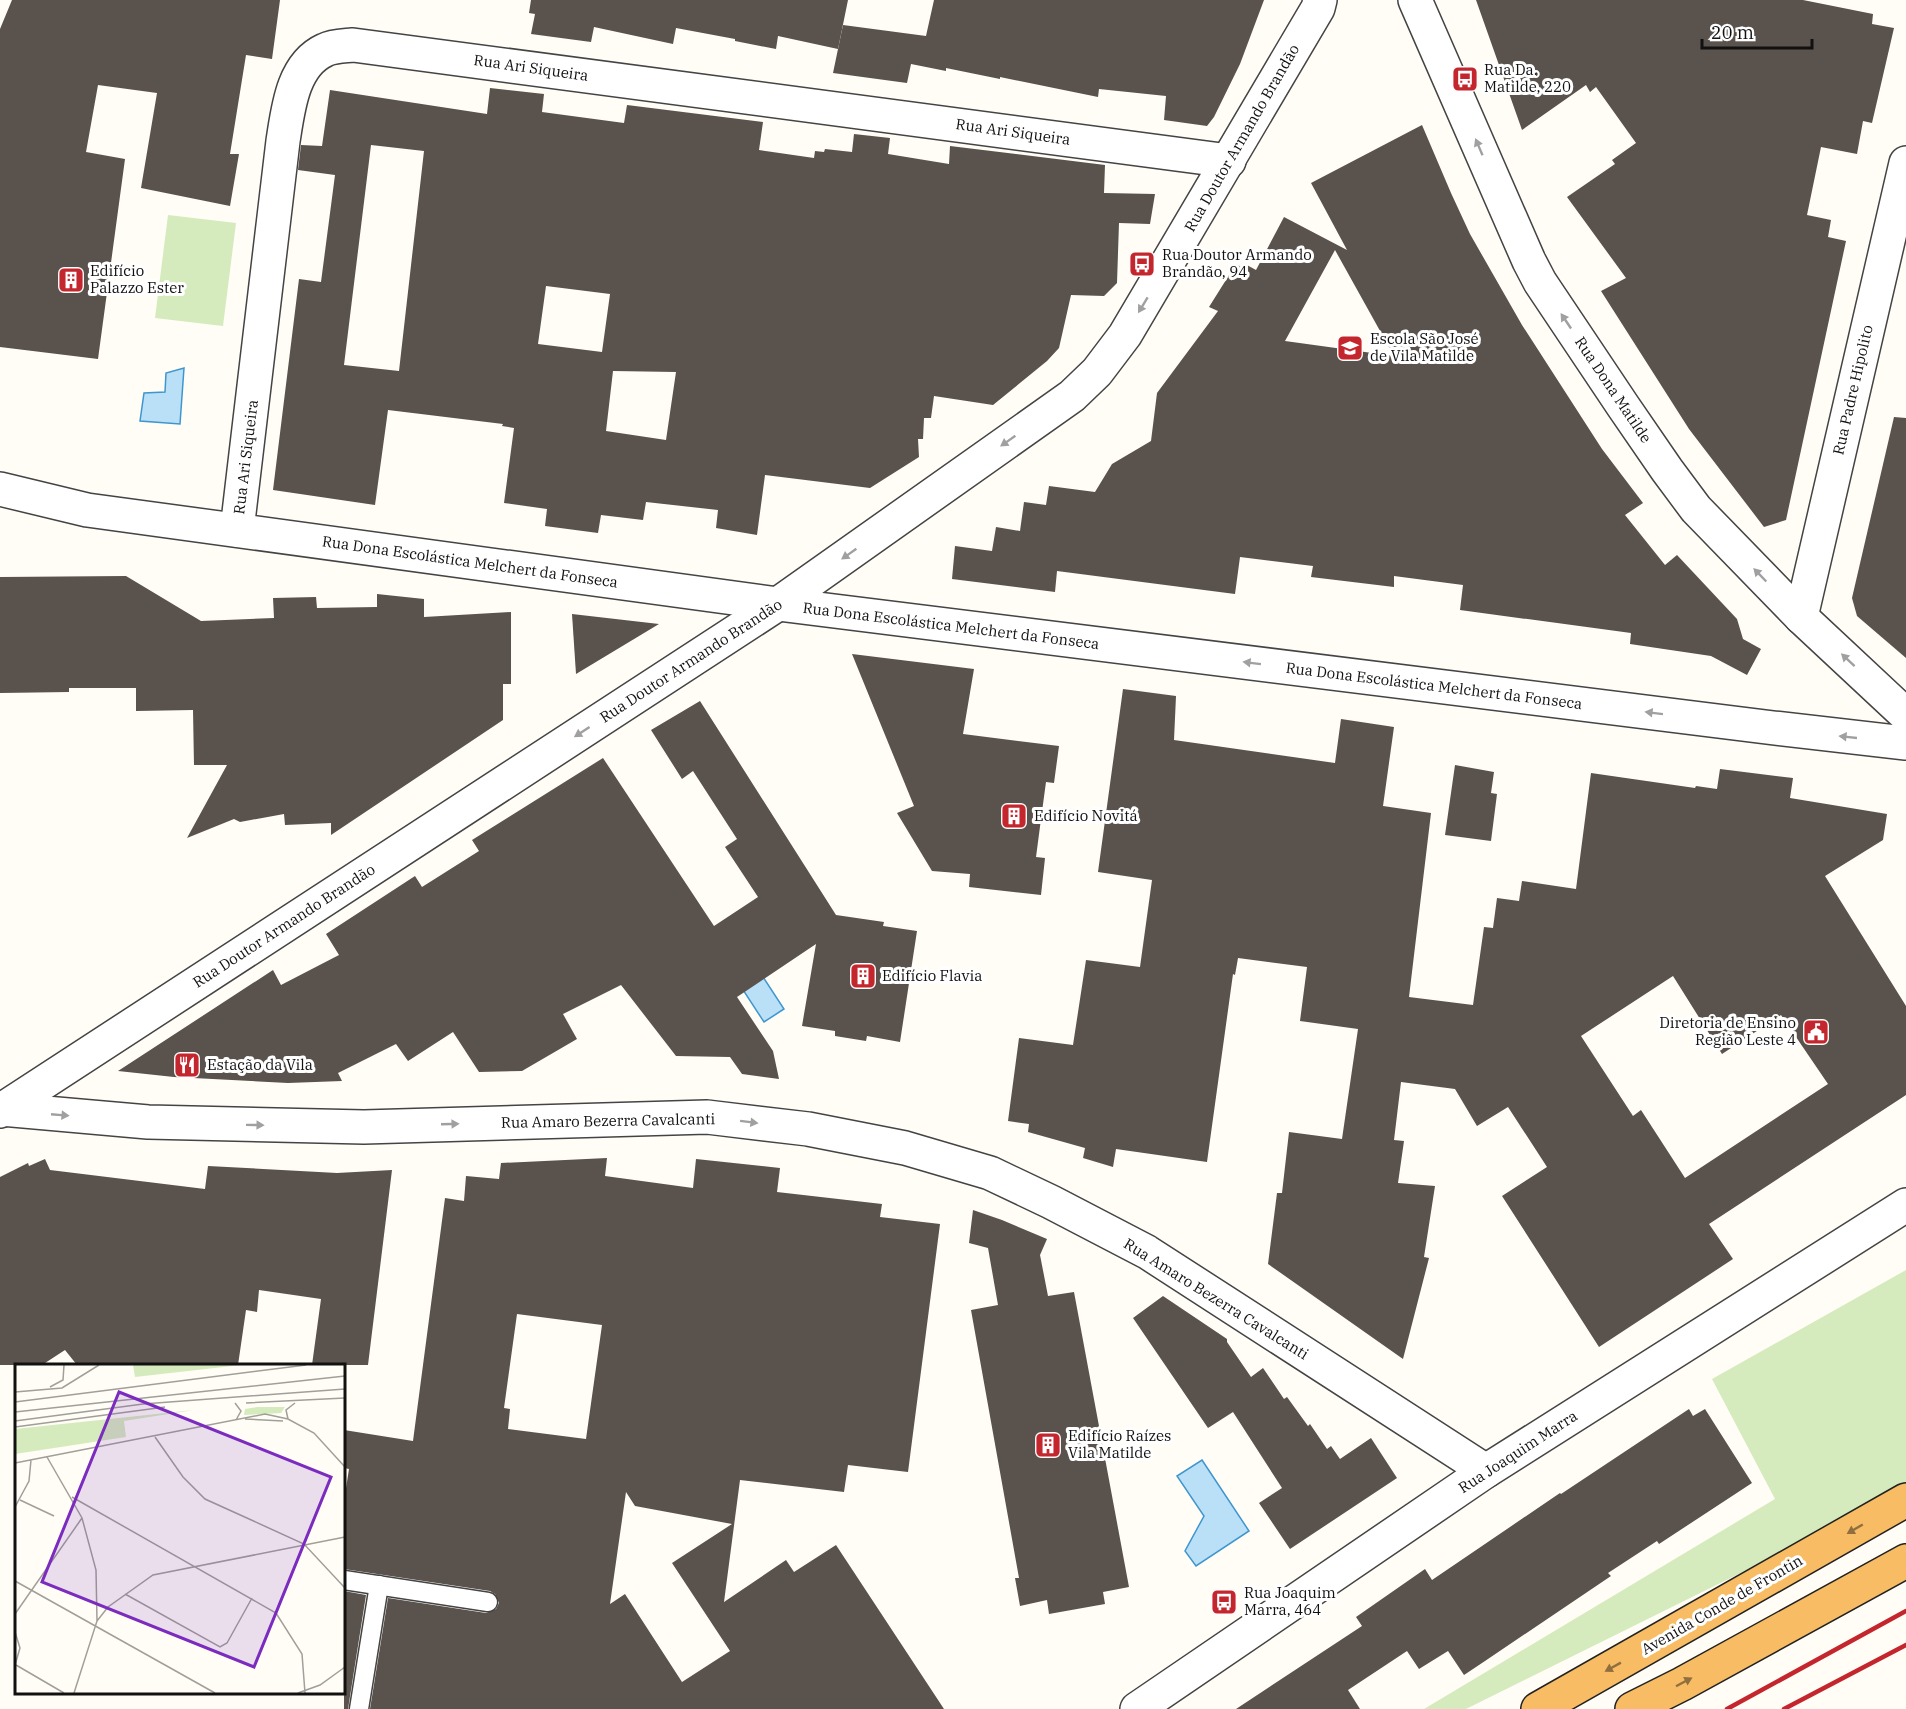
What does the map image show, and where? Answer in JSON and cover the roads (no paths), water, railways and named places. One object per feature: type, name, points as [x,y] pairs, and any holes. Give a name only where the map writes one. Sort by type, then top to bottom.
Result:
[{"type":"highway","name":"Avenida Conde de Frontin","points":[[1538,1709],[1906,1500]]},
{"type":"highway","points":[[1632,1709],[1906,1561]]},
{"type":"street","name":"Rua Doutor Armando Brandão","points":[[1,1110],[778,604],[1072,396],[1097,372],[1125,335],[1318,8],[1320,0]]},
{"type":"street","name":"Rua Dona Matilde","points":[[1415,0],[1515,231],[1540,282],[1629,415],[1696,509],[1801,617],[1906,715]]},
{"type":"street","name":"Rua Ari Siqueira","points":[[237,530],[289,104],[300,75],[314,57],[327,49],[353,45],[1229,160]]},
{"type":"street","name":"Rua Padre Hipolito","points":[[1801,617],[1906,163]]},
{"type":"street","name":"Rua Dona Escolástica Melchert da Fonseca","points":[[0,489],[87,510],[778,604],[1906,743]]},
{"type":"street","name":"Rua Amaro Bezerra Cavalcanti","points":[[1,1110],[148,1122],[364,1127],[707,1117],[808,1129],[905,1148],[990,1173],[1147,1252],[1486,1471]]},
{"type":"street","name":"Rua Joaquim Marra","points":[[1137,1709],[1486,1471],[1906,1205]]},
{"type":"lane","points":[[345,1580],[488,1602]]},
{"type":"lane","points":[[358,1709],[379,1586]]},
{"type":"water","points":[[184,368],[180,424],[140,421],[144,393],[165,392],[166,373]]},
{"type":"water","points":[[752,960],[784,1009],[764,1022],[732,973]]},
{"type":"water","points":[[1202,1460],[1249,1531],[1196,1566],[1185,1551],[1204,1516],[1177,1476]]},
{"type":"railway","points":[[1727,1709],[1906,1611]]},
{"type":"railway","points":[[1784,1709],[1906,1645]]},
{"type":"place","name":"Rua Da. Matilde, 220","points":[[1465,79]]},
{"type":"place","name":"Rua Doutor Armando Brandão, 94","points":[[1142,264]]},
{"type":"place","name":"Edifício Palazzo Ester","points":[[71,280]]},
{"type":"place","name":"Escola São José de Vila Matilde","points":[[1350,348]]},
{"type":"place","name":"Edifício Novitá","points":[[1014,816]]},
{"type":"place","name":"Edifício Flavia","points":[[863,976]]},
{"type":"place","name":"Diretoria de Ensino Região Leste 4","points":[[1816,1032]]},
{"type":"place","name":"Estação da Vila","points":[[187,1065]]},
{"type":"place","name":"Edifício Raízes Vila Matilde","points":[[1048,1445]]},
{"type":"place","name":"Rua Joaquim Marra, 464","points":[[1224,1602]]}]
